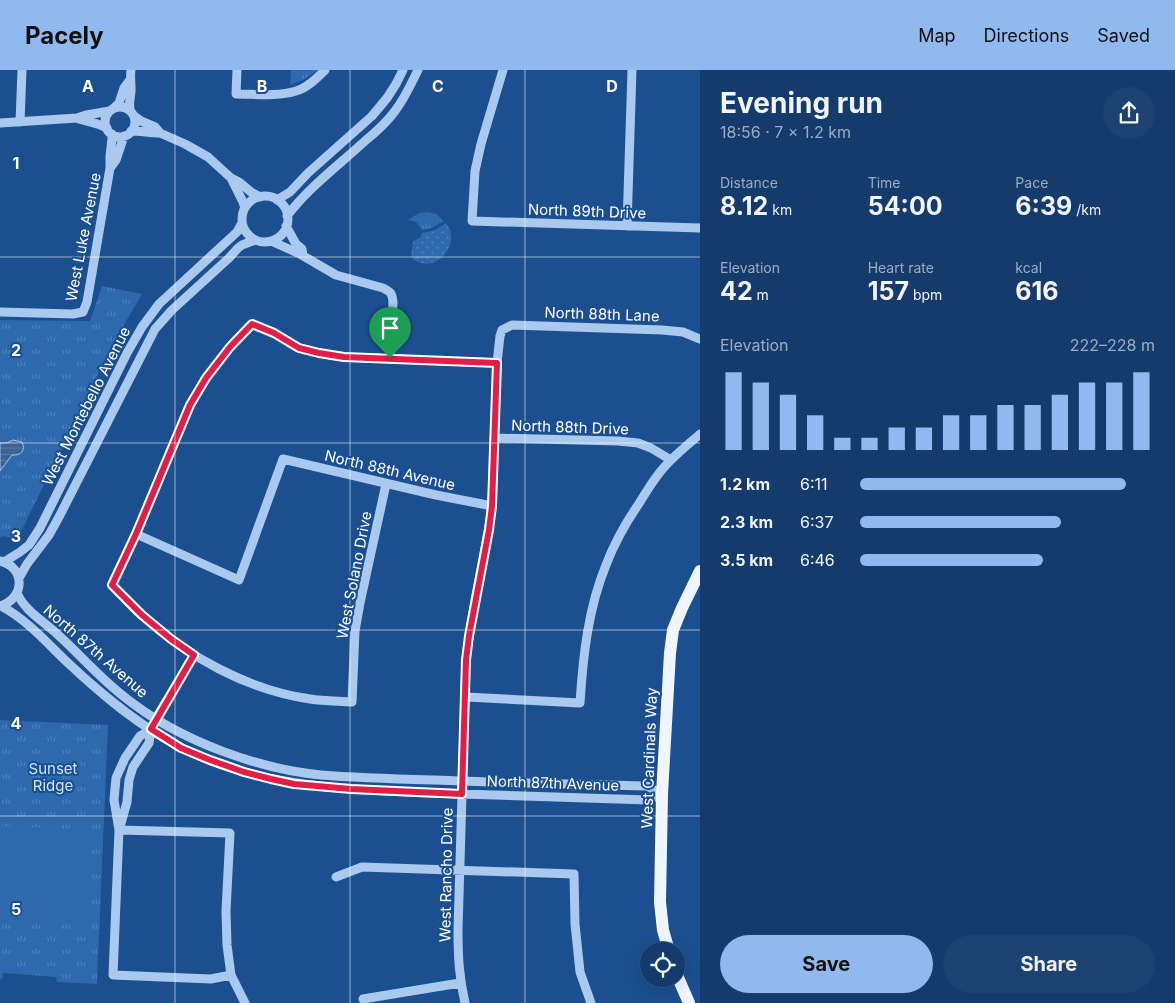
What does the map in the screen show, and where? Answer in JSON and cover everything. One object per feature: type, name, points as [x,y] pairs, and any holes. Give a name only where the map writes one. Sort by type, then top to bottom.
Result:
[{"type":"main road","name":"West Cardinals Way","points":[[666,942],[660,902],[662,794],[670,653],[673,630],[700,571]]},
{"type":"main road","points":[[682,987],[689,1003]]},
{"type":"street","points":[[20,122],[22,70]]},
{"type":"street","points":[[237,70],[236,94],[280,94],[297,91],[309,84],[325,70]]},
{"type":"street","points":[[277,200],[290,192],[372,116],[387,98],[402,70]]},
{"type":"street","points":[[287,216],[308,191],[380,127],[395,111],[408,91],[418,70]]},
{"type":"street","name":"North 89th Drive","points":[[503,70],[474,171],[472,221],[700,228]]},
{"type":"street","points":[[627,226],[632,70]]},
{"type":"street","points":[[109,131],[105,119],[119,103],[130,75]]},
{"type":"street","points":[[128,133],[135,121],[129,106],[130,75]]},
{"type":"street","points":[[0,123],[76,118],[123,107],[141,121],[155,127],[160,133]]},
{"type":"street","points":[[76,118],[85,122],[99,124],[120,137],[128,133],[160,133],[208,157],[231,178],[260,197]]},
{"type":"street","name":"West Luke Avenue","points":[[0,312],[73,314],[83,312],[87,302],[110,168],[112,139],[109,131]]},
{"type":"street","name":"West Luke Avenue","points":[[110,168],[116,160],[128,133]]},
{"type":"street","points":[[231,178],[245,208]]},
{"type":"street","points":[[266,196],[277,200],[284,207],[287,216],[283,233],[271,241],[261,242],[255,240],[249,236],[242,223],[245,208],[253,199],[260,197],[266,196]]},
{"type":"street","name":"West Montebello Avenue","points":[[2,561],[28,546],[40,528],[127,353],[142,327],[159,304],[237,232],[242,223]]},
{"type":"street","points":[[286,226],[296,244],[302,249],[303,256]]},
{"type":"street","name":"West Montebello Avenue","points":[[19,578],[49,535],[59,517],[155,330],[172,310],[242,244],[255,240]]},
{"type":"street","points":[[271,241],[303,256],[336,275],[383,288],[390,292],[393,296],[390,358]]},
{"type":"street","points":[[119,830],[127,802],[129,780],[133,767],[149,743],[151,729],[156,718],[194,655],[142,615],[112,585],[136,534],[190,405],[206,378],[230,347],[252,324],[274,333],[299,348],[344,357],[497,363]]},
{"type":"street","name":"North 88th Lane","points":[[502,330],[512,325],[662,330],[683,332],[700,339]]},
{"type":"street","name":"West Rancho Drive","points":[[466,1003],[460,983],[458,963],[466,660],[492,506],[497,363],[502,330]]},
{"type":"street","points":[[466,697],[580,703],[587,631],[605,567],[615,544],[645,493],[671,460],[700,434]]},
{"type":"street","name":"North 88th Drive","points":[[494,438],[638,443],[652,448],[671,460]]},
{"type":"street","name":"North 88th Avenue","points":[[136,534],[239,580],[283,459],[436,496],[492,506]]},
{"type":"street","name":"West Solano Drive","points":[[194,655],[264,688],[310,699],[352,702],[355,631],[386,484]]},
{"type":"street","points":[[1,606],[14,599],[18,593],[19,586],[19,578],[14,568],[2,561]]},
{"type":"street","name":"North 87th Avenue","points":[[18,593],[20,599],[31,612],[56,632],[111,685],[135,705],[175,729],[209,746],[253,762],[289,770],[328,775],[646,786],[662,794]]},
{"type":"street","name":"North 87th Avenue","points":[[1,606],[24,621],[84,678],[128,714],[181,748],[244,772],[294,784],[351,789],[648,800],[662,794]]},
{"type":"street","points":[[151,729],[140,736],[125,758],[116,778],[114,800],[119,830],[113,975],[211,979],[231,975]]},
{"type":"street","points":[[116,785],[129,787]]},
{"type":"street","points":[[119,830],[230,833],[226,911],[227,945],[231,975],[245,1003]]},
{"type":"street","points":[[336,877],[362,867],[574,874],[575,924],[580,972],[591,1003]]},
{"type":"street","points":[[364,999],[460,983]]},
{"type":"green space","points":[[291,70],[318,70],[303,80],[290,85]]},
{"type":"green space","points":[[428,212],[436,214],[444,221],[432,228],[422,230],[416,222],[408,220],[419,213]]},
{"type":"green space","points":[[446,223],[451,232],[451,241],[443,256],[428,264],[419,262],[411,257],[413,241],[420,238],[422,233],[435,230]]},
{"type":"green space","points":[[102,286],[142,294],[112,345],[17,540],[4,536],[0,537],[0,320],[90,321]]},
{"type":"green space","name":"Sunset Ridge","points":[[0,720],[108,725],[97,984],[57,982],[56,977],[3,973],[2,979],[0,979]]},
{"type":"green space","points":[[0,826],[89,830],[86,918],[0,915]]},
{"type":"shaded area","points":[[13,440],[22,442],[23,450],[18,455],[12,455],[0,471],[0,443],[7,443]]},
{"type":"route","points":[[252,324],[274,333],[299,348],[319,353],[344,357],[390,358],[497,363],[492,506],[466,660],[462,794],[351,789],[294,784],[244,772],[181,748],[151,729],[194,655],[142,615],[112,585],[136,534],[190,405],[206,378],[230,347],[252,324]]}]
